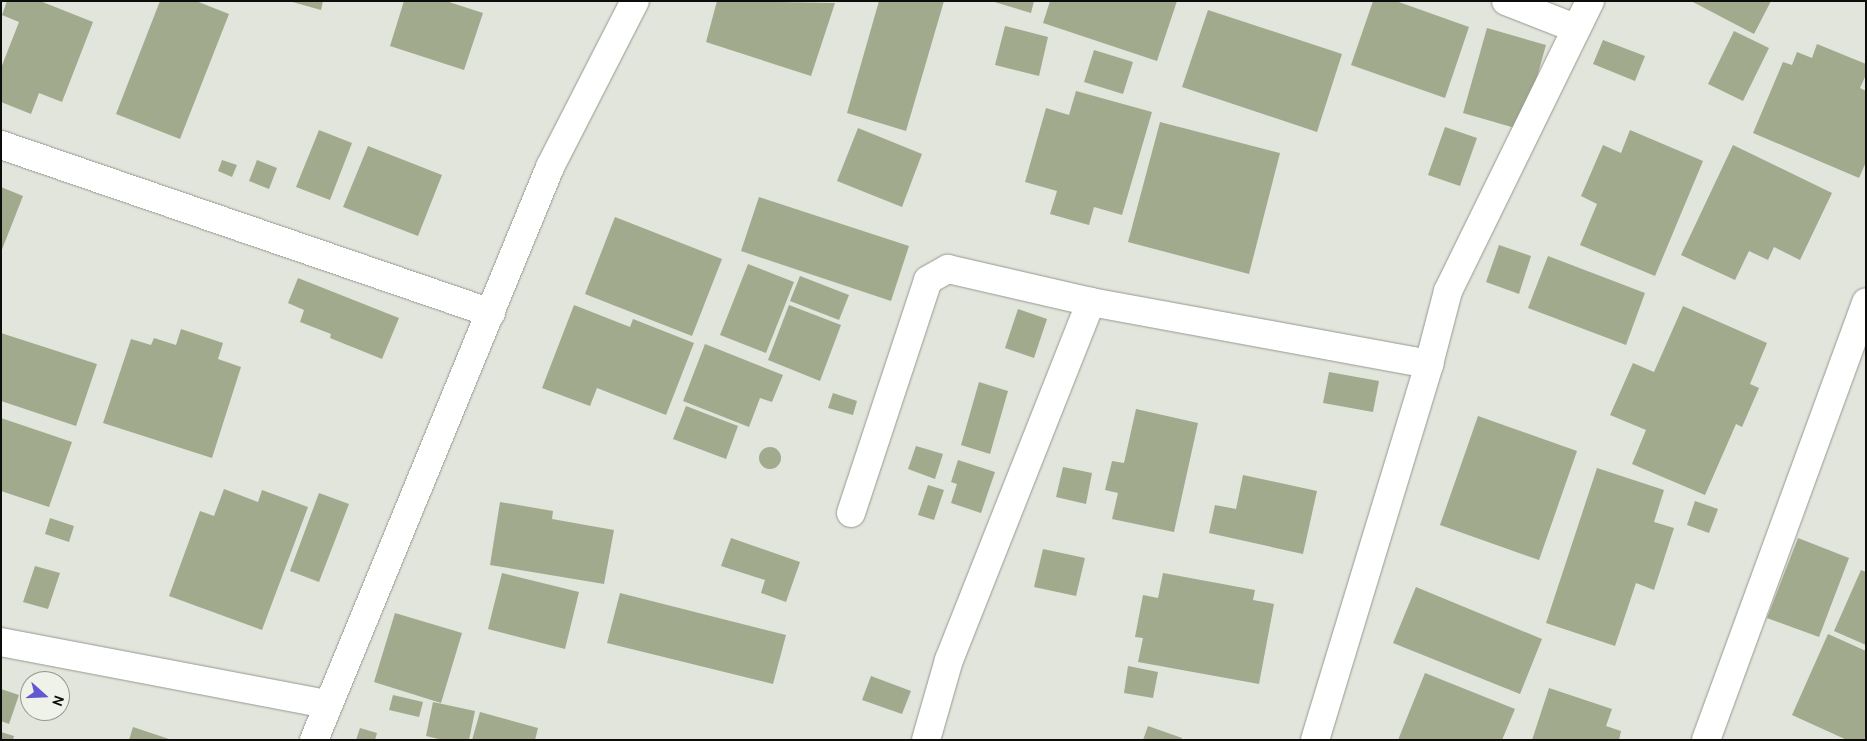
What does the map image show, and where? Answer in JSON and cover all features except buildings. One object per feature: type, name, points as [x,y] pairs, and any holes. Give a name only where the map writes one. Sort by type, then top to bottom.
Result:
[{"type":"street","points":[[314,740],[327,704],[492,313],[550,167],[635,1]]},
{"type":"street","points":[[1506,1],[1575,28]]},
{"type":"street","points":[[1316,740],[1429,364],[1448,291],[1575,28],[1590,1]]},
{"type":"street","points":[[1,145],[492,313]]},
{"type":"street","points":[[851,512],[928,280],[948,270],[1091,302],[1429,364]]},
{"type":"street","points":[[926,740],[950,660],[1091,302]]},
{"type":"street","points":[[1706,740],[1866,302]]},
{"type":"street","points":[[1,642],[327,704]]}]
